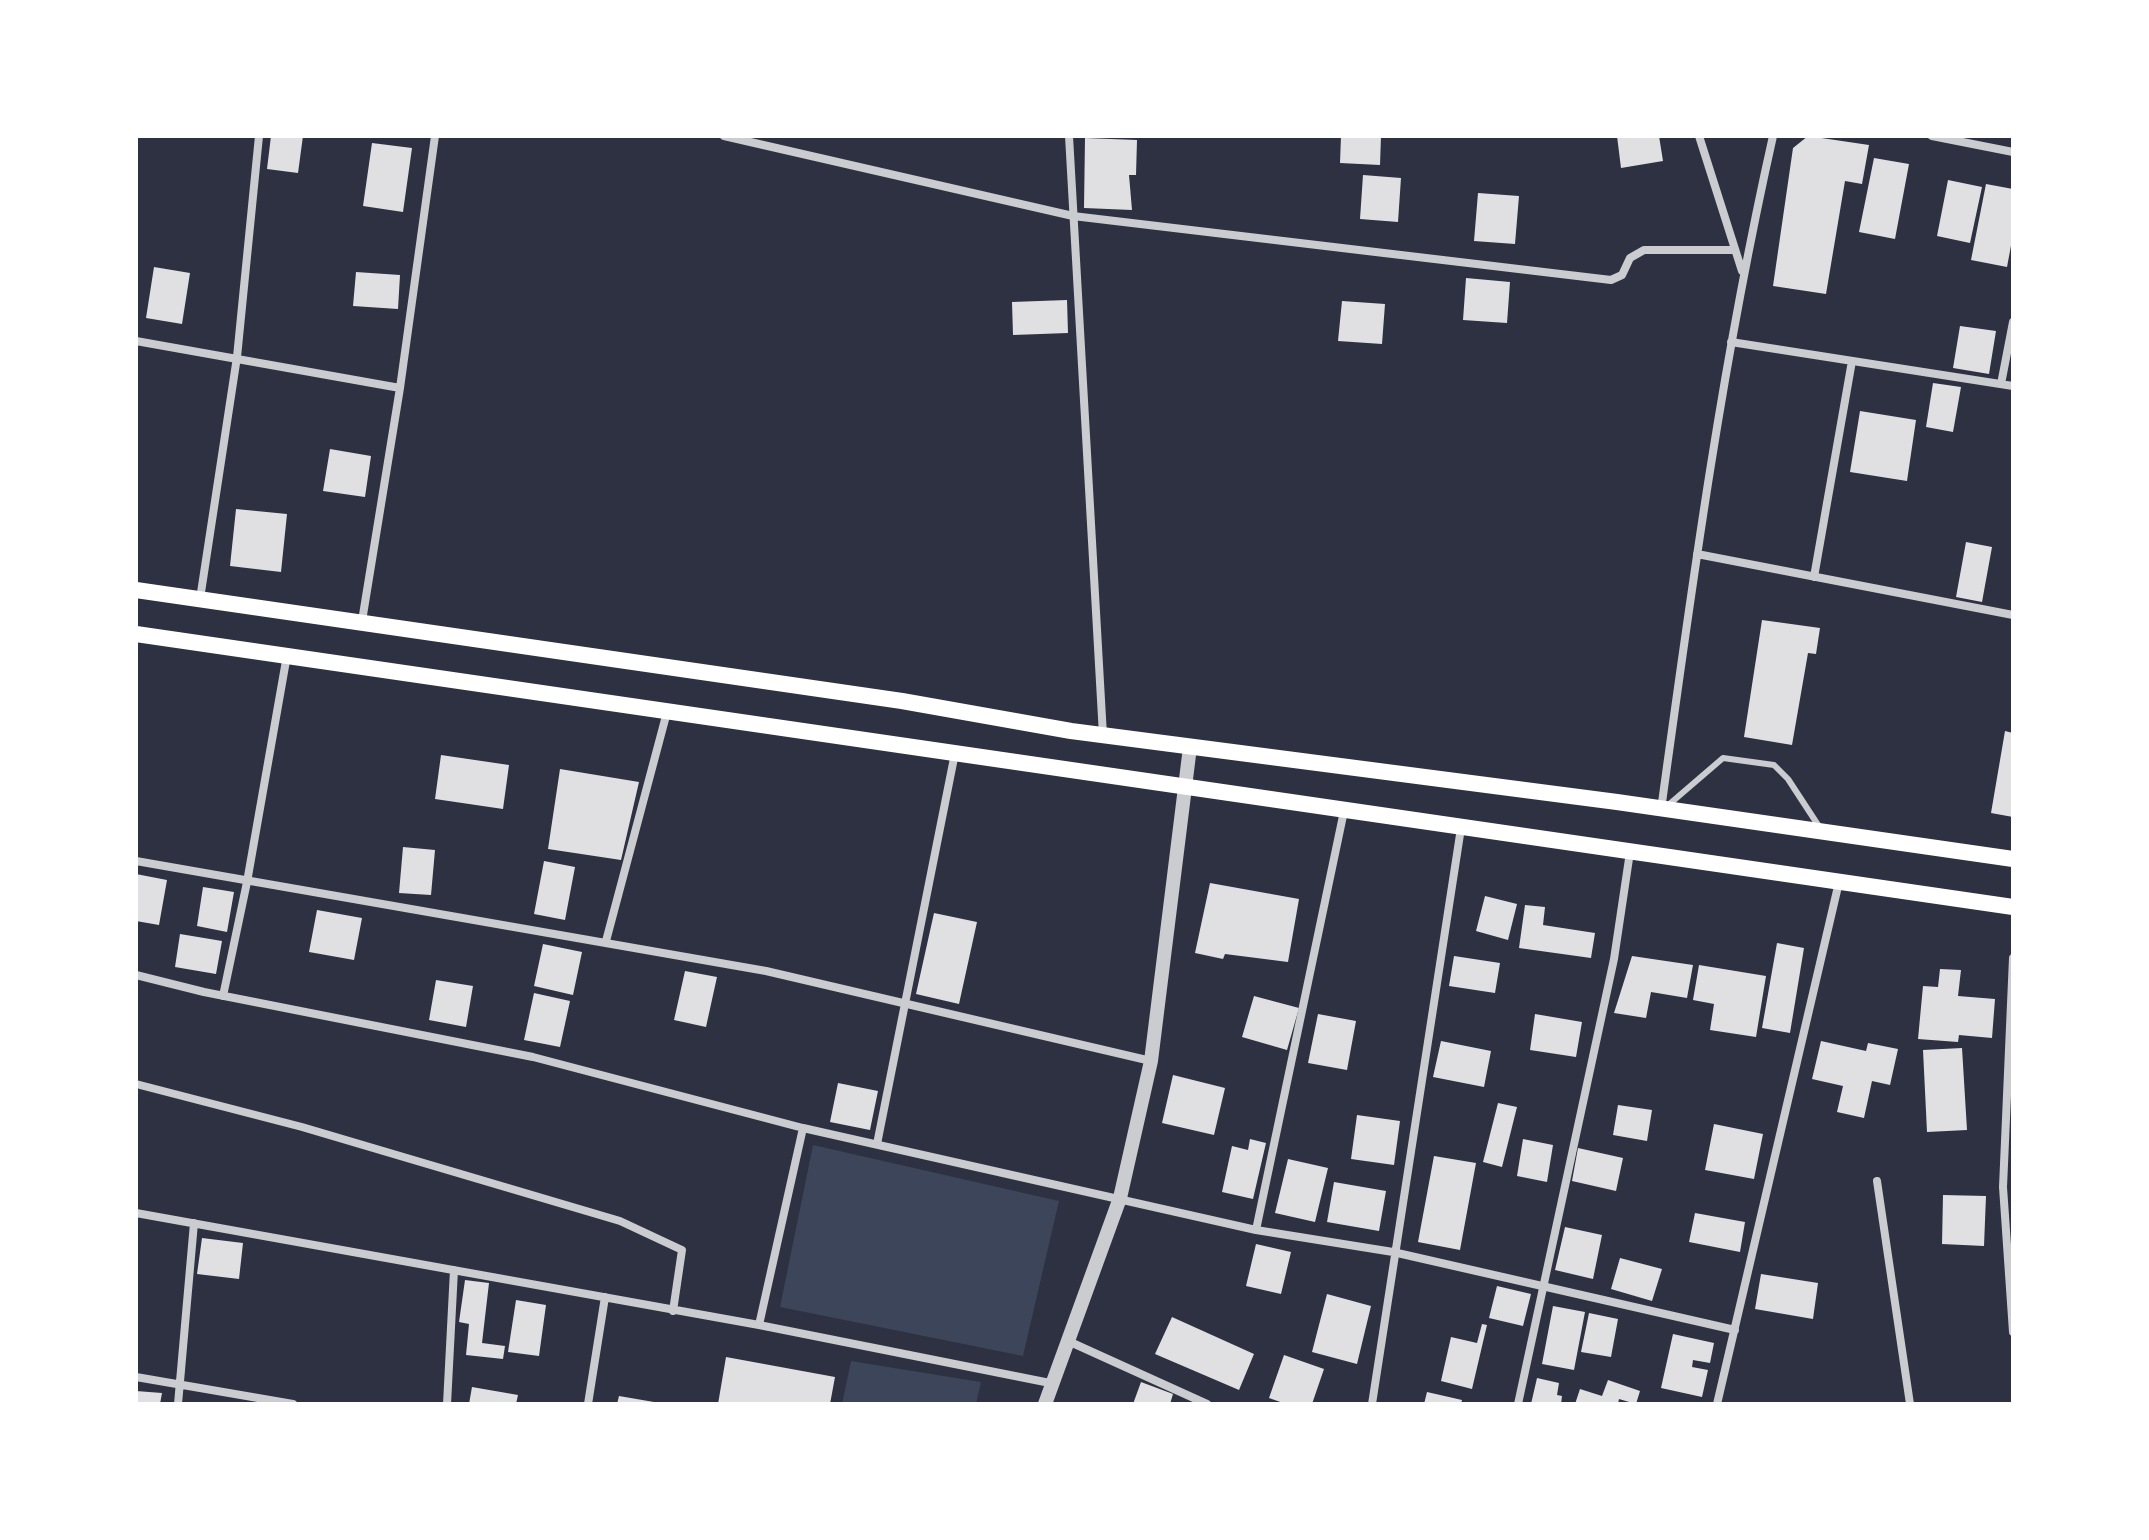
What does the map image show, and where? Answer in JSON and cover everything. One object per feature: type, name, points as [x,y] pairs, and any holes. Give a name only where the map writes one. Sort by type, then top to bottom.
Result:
[{"type":"main road","points":[[136,590],[362,621],[1103,735],[2013,859]]},
{"type":"main road","points":[[136,634],[2013,907]]},
{"type":"street","points":[[200,599],[237,357],[259,136]]},
{"type":"street","points":[[724,136],[1073,216],[1611,280],[1622,275],[1630,258],[1644,250],[1733,250]]},
{"type":"street","points":[[1069,136],[1103,735]]},
{"type":"street","points":[[1699,136],[1742,272]]},
{"type":"street","points":[[1661,810],[1697,554],[1742,272],[1773,136]]},
{"type":"street","points":[[1932,136],[2013,152]]},
{"type":"street","points":[[362,621],[400,388],[432,137]]},
{"type":"street","points":[[2001,384],[2013,322]]},
{"type":"street","points":[[136,341],[400,388]]},
{"type":"street","points":[[1731,342],[2013,386]]},
{"type":"street","points":[[1814,577],[1852,361]]},
{"type":"street","points":[[1697,554],[2013,615]]},
{"type":"street","points":[[223,996],[247,882],[287,655]]},
{"type":"street","points":[[606,941],[667,712]]},
{"type":"street","points":[[1045,1404],[1050,1383],[1120,1198],[1151,1061],[1190,747]]},
{"type":"street","points":[[877,1144],[955,752]]},
{"type":"street","points":[[1256,1230],[1344,811]]},
{"type":"street","points":[[1372,1404],[1393,1252],[1461,828]]},
{"type":"street","points":[[1518,1404],[1614,959],[1630,852]]},
{"type":"street","points":[[136,861],[606,941],[907,1003],[1151,1061]]},
{"type":"street","points":[[1717,1404],[1839,882]]},
{"type":"street","points":[[2013,958],[2003,1187],[2013,1332]]},
{"type":"street","points":[[136,975],[223,996],[533,1057],[803,1128],[1256,1230],[1393,1252],[1735,1330]]},
{"type":"street","points":[[136,1084],[302,1127],[620,1221],[682,1250],[673,1311]]},
{"type":"street","points":[[759,1325],[803,1128]]},
{"type":"street","points":[[1877,1181],[1910,1404]]},
{"type":"street","points":[[136,1213],[759,1325],[1050,1383]]},
{"type":"street","points":[[178,1404],[194,1223]]},
{"type":"street","points":[[447,1404],[454,1270]]},
{"type":"street","points":[[588,1404],[605,1297]]},
{"type":"street","points":[[1068,1341],[1207,1404]]},
{"type":"street","points":[[136,1377],[293,1404]]},
{"type":"lane","points":[[1661,810],[1723,758],[1749,761],[1774,765],[1788,779],[1822,831]]},
{"type":"shaded area","points":[[813,1145],[1059,1201],[1023,1356],[780,1307]]},
{"type":"shaded area","points":[[851,1361],[981,1382],[976,1404],[842,1404]]},
{"type":"building","points":[[271,136],[303,136],[298,173],[267,169]]},
{"type":"building","points":[[1341,136],[1381,136],[1380,165],[1340,163]]},
{"type":"building","points":[[1617,136],[1659,136],[1663,161],[1621,168]]},
{"type":"building","points":[[1808,136],[1869,145],[1862,184],[1845,181],[1826,294],[1773,286],[1793,148]]},
{"type":"building","points":[[1085,138],[1137,140],[1136,175],[1129,175],[1132,210],[1084,208]]},
{"type":"building","points":[[372,143],[412,148],[403,212],[363,206]]},
{"type":"building","points":[[1874,158],[1909,164],[1895,239],[1859,232]]},
{"type":"building","points":[[1363,175],[1401,178],[1398,222],[1360,219]]},
{"type":"building","points":[[1948,180],[1982,187],[1970,243],[1937,236]]},
{"type":"building","points":[[1986,184],[2013,189],[2013,235],[2007,267],[1971,260]]},
{"type":"building","points":[[1478,193],[1519,196],[1515,244],[1474,241]]},
{"type":"building","points":[[154,267],[190,273],[182,324],[146,318]]},
{"type":"building","points":[[356,272],[400,275],[398,309],[353,306]]},
{"type":"building","points":[[1466,278],[1510,282],[1507,323],[1463,320]]},
{"type":"building","points":[[1067,300],[1068,333],[1013,335],[1012,302]]},
{"type":"building","points":[[1342,301],[1385,304],[1382,344],[1338,341]]},
{"type":"building","points":[[1960,326],[1996,331],[1989,374],[1953,368]]},
{"type":"building","points":[[1933,383],[1961,387],[1953,432],[1926,427]]},
{"type":"building","points":[[1860,411],[1916,420],[1907,481],[1850,472]]},
{"type":"building","points":[[330,449],[371,456],[365,497],[323,491]]},
{"type":"building","points":[[236,509],[287,514],[281,572],[230,566]]},
{"type":"building","points":[[1966,542],[1992,547],[1982,602],[1956,597]]},
{"type":"building","points":[[1762,620],[1820,628],[1816,654],[1808,653],[1792,745],[1744,737]]},
{"type":"building","points":[[2005,731],[2013,733],[2013,817],[1991,813]]},
{"type":"building","points":[[441,755],[509,765],[503,809],[435,799]]},
{"type":"building","points":[[560,769],[639,782],[621,860],[548,849]]},
{"type":"building","points":[[403,847],[435,850],[431,895],[399,893]]},
{"type":"building","points":[[544,861],[575,867],[565,920],[534,914]]},
{"type":"building","points":[[136,874],[167,880],[159,925],[136,921]]},
{"type":"building","points":[[1210,883],[1299,899],[1288,962],[1225,954],[1223,959],[1195,953]]},
{"type":"building","points":[[203,887],[234,892],[227,932],[197,926]]},
{"type":"building","points":[[1485,896],[1517,904],[1508,940],[1476,931]]},
{"type":"building","points":[[1525,905],[1545,907],[1543,925],[1595,933],[1591,958],[1519,948]]},
{"type":"building","points":[[317,910],[362,918],[354,960],[309,952]]},
{"type":"building","points":[[934,913],[977,922],[959,1004],[916,994]]},
{"type":"building","points":[[180,934],[222,941],[216,974],[175,967]]},
{"type":"building","points":[[1777,943],[1804,948],[1790,1033],[1762,1028]]},
{"type":"building","points":[[543,944],[582,952],[573,995],[534,986]]},
{"type":"building","points":[[1454,956],[1500,963],[1495,993],[1449,986]]},
{"type":"building","points":[[1632,956],[1693,965],[1687,998],[1651,992],[1646,1018],[1614,1013]]},
{"type":"building","points":[[1699,965],[1766,976],[1756,1037],[1710,1030],[1714,1004],[1693,1000]]},
{"type":"building","points":[[1940,969],[1961,970],[1958,996],[1995,999],[1992,1038],[1959,1035],[1958,1042],[1918,1039],[1923,986],[1938,987]]},
{"type":"building","points":[[685,971],[717,977],[706,1027],[674,1020]]},
{"type":"building","points":[[436,980],[473,986],[466,1027],[429,1020]]},
{"type":"building","points":[[534,993],[570,1001],[560,1047],[524,1040]]},
{"type":"building","points":[[1254,996],[1299,1008],[1287,1050],[1242,1037]]},
{"type":"building","points":[[1318,1014],[1356,1021],[1347,1070],[1308,1063]]},
{"type":"building","points":[[1535,1014],[1582,1022],[1576,1057],[1530,1050]]},
{"type":"building","points":[[1441,1041],[1491,1051],[1484,1087],[1433,1077]]},
{"type":"building","points":[[1821,1041],[1866,1051],[1868,1043],[1898,1049],[1890,1085],[1872,1081],[1864,1118],[1837,1112],[1843,1086],[1812,1079]]},
{"type":"building","points":[[1962,1048],[1967,1130],[1927,1132],[1923,1050]]},
{"type":"building","points":[[1173,1075],[1225,1088],[1214,1135],[1162,1123]]},
{"type":"building","points":[[838,1083],[878,1091],[870,1130],[830,1122]]},
{"type":"building","points":[[1498,1103],[1517,1107],[1502,1167],[1483,1162]]},
{"type":"building","points":[[1618,1105],[1652,1110],[1647,1141],[1613,1135]]},
{"type":"building","points":[[1357,1115],[1400,1121],[1394,1165],[1351,1159]]},
{"type":"building","points":[[1714,1124],[1763,1134],[1754,1179],[1705,1170]]},
{"type":"building","points":[[1250,1139],[1266,1143],[1253,1199],[1222,1192],[1232,1146],[1248,1150]]},
{"type":"building","points":[[1523,1139],[1553,1145],[1547,1182],[1517,1176]]},
{"type":"building","points":[[1578,1148],[1623,1158],[1616,1191],[1572,1181]]},
{"type":"building","points":[[1434,1156],[1476,1163],[1460,1250],[1418,1242]]},
{"type":"building","points":[[1288,1159],[1328,1168],[1315,1222],[1275,1213]]},
{"type":"building","points":[[1334,1182],[1386,1191],[1379,1231],[1327,1222]]},
{"type":"building","points":[[1943,1195],[1986,1196],[1984,1246],[1942,1244]]},
{"type":"building","points":[[1695,1213],[1745,1222],[1740,1252],[1689,1242]]},
{"type":"building","points":[[1565,1227],[1602,1235],[1593,1279],[1555,1270]]},
{"type":"building","points":[[202,1238],[243,1243],[239,1279],[197,1274]]},
{"type":"building","points":[[1256,1244],[1291,1252],[1281,1294],[1246,1286]]},
{"type":"building","points":[[1620,1258],[1662,1269],[1652,1301],[1611,1289]]},
{"type":"building","points":[[1761,1274],[1818,1283],[1813,1319],[1755,1309]]},
{"type":"building","points":[[465,1280],[489,1283],[482,1343],[505,1346],[503,1359],[466,1355],[469,1324],[459,1322]]},
{"type":"building","points":[[1497,1286],[1531,1294],[1523,1326],[1489,1318]]},
{"type":"building","points":[[1327,1294],[1371,1306],[1357,1364],[1312,1352]]},
{"type":"building","points":[[516,1300],[546,1305],[539,1356],[508,1352]]},
{"type":"building","points":[[1553,1306],[1585,1312],[1574,1370],[1542,1364]]},
{"type":"building","points":[[1589,1313],[1618,1319],[1611,1357],[1581,1352]]},
{"type":"building","points":[[1172,1317],[1254,1354],[1239,1390],[1155,1354]]},
{"type":"building","points":[[1482,1324],[1487,1325],[1472,1389],[1441,1381],[1451,1337],[1477,1343]]},
{"type":"building","points":[[1673,1334],[1714,1343],[1710,1363],[1693,1360],[1692,1367],[1708,1370],[1702,1397],[1661,1388]]},
{"type":"building","points":[[1284,1355],[1324,1369],[1312,1404],[1286,1404],[1269,1398]]},
{"type":"building","points":[[726,1357],[835,1377],[830,1404],[718,1404]]},
{"type":"building","points":[[1537,1378],[1559,1383],[1557,1395],[1562,1396],[1561,1404],[1531,1404]]},
{"type":"building","points":[[1608,1380],[1640,1391],[1636,1404],[1619,1399],[1618,1404],[1575,1404],[1580,1389],[1602,1396]]},
{"type":"building","points":[[1141,1382],[1173,1394],[1170,1404],[1133,1404]]},
{"type":"building","points":[[472,1387],[518,1395],[516,1404],[469,1404]]},
{"type":"building","points":[[136,1391],[162,1393],[160,1404],[136,1404]]},
{"type":"building","points":[[1427,1392],[1462,1400],[1461,1404],[1424,1404]]},
{"type":"building","points":[[619,1396],[654,1402],[654,1404],[617,1404]]}]
